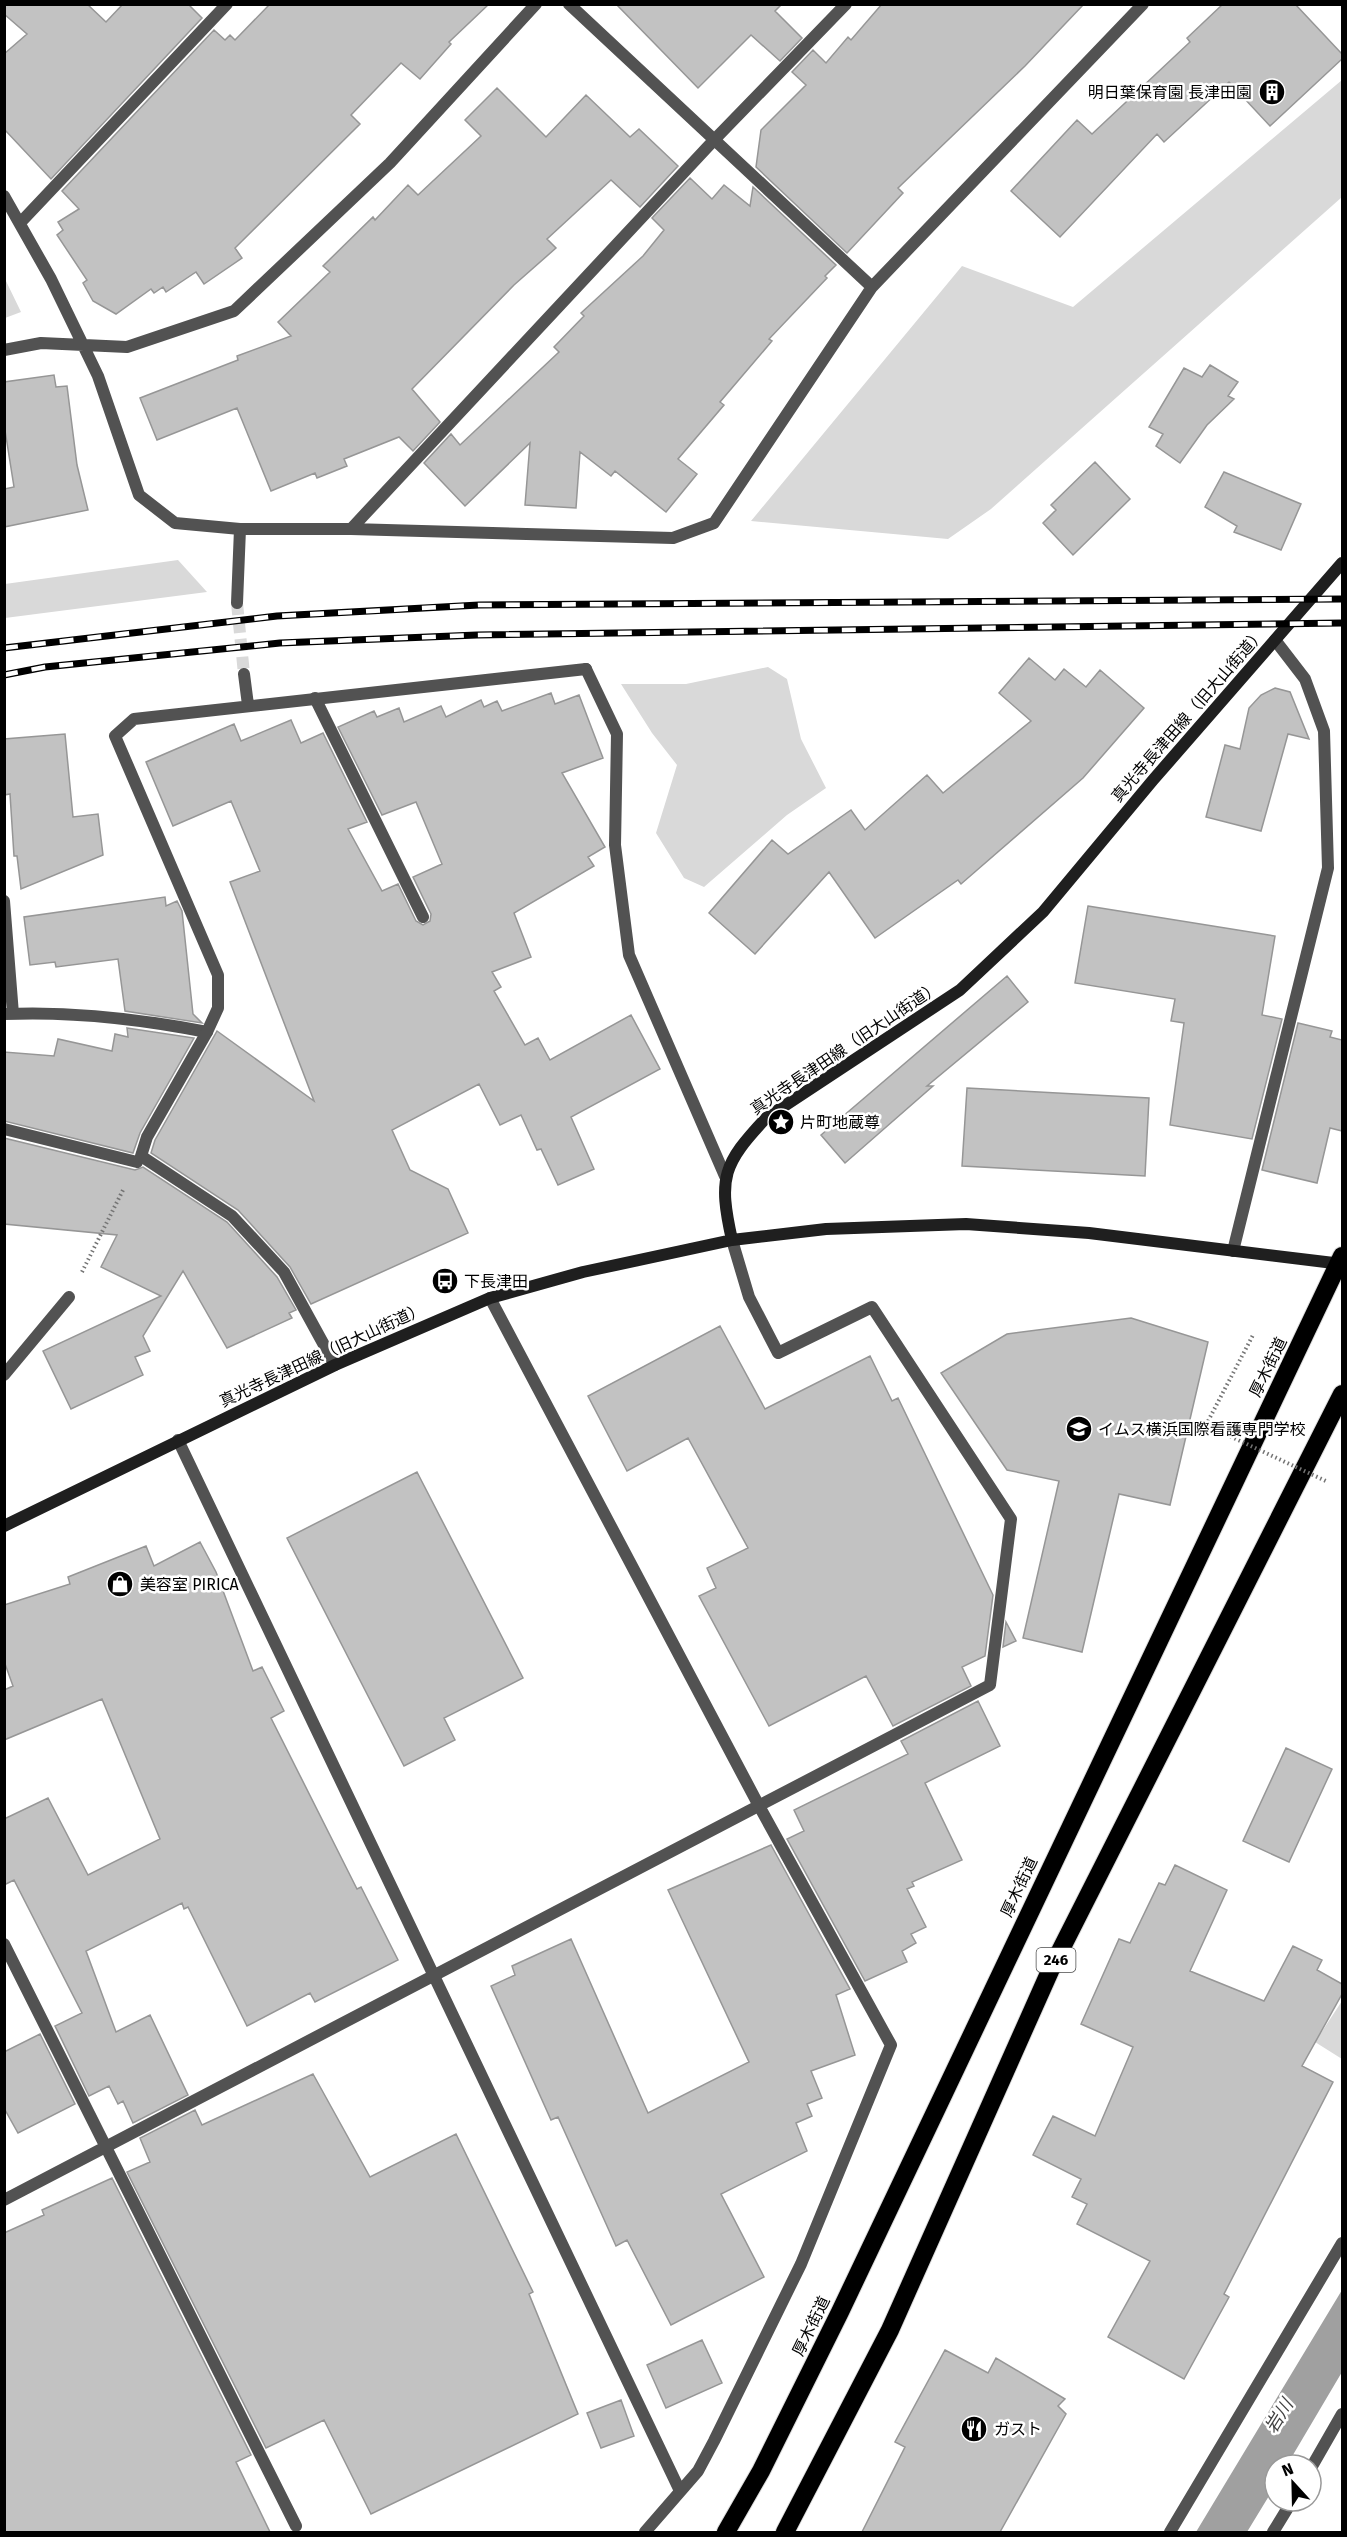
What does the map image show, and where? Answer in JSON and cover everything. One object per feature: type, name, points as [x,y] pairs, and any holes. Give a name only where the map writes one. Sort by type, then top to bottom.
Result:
[{"type":"highway","name":"厚木街道","points":[[726,2532],[761,2471],[840,2312],[1341,1262]]},
{"type":"highway","name":"246","points":[[785,2532],[890,2330],[1050,1971],[1342,1394]]},
{"type":"main road","name":"真光寺長津田線（旧大山街道）","points":[[4,1526],[335,1365],[490,1298],[583,1272],[732,1239],[723,1201],[725,1176],[742,1143],[766,1118],[960,990],[1043,912],[1342,563]]},
{"type":"main road","points":[[732,1239],[826,1229],[966,1224],[1089,1233],[1341,1262]]},
{"type":"street","points":[[20,223],[227,4]]},
{"type":"street","points":[[4,350],[41,343],[128,347],[234,310],[390,163],[536,4]]},
{"type":"street","points":[[569,4],[872,287]]},
{"type":"street","points":[[351,529],[716,139],[846,4]]},
{"type":"street","points":[[4,196],[51,279],[98,376],[139,495],[175,523],[240,529],[351,529],[672,538],[714,523],[872,287],[1143,4]]},
{"type":"street","points":[[237,603],[240,529]]},
{"type":"street","points":[[1233,1251],[1328,868],[1324,732],[1305,680],[1275,640]]},
{"type":"street","points":[[335,1365],[284,1272],[232,1216],[141,1156],[147,1137],[207,1032],[218,1008],[218,975],[115,736],[134,719],[586,669],[617,734],[615,845],[629,955],[725,1176]]},
{"type":"street","points":[[244,674],[248,705]]},
{"type":"street","points":[[315,698],[423,917]]},
{"type":"street","points":[[4,901],[9,1014],[34,1011],[152,1023],[207,1032]]},
{"type":"street","points":[[4,1129],[137,1162]]},
{"type":"street","points":[[4,2200],[990,1684],[1011,1519],[872,1307],[777,1353],[749,1297],[732,1239]]},
{"type":"street","points":[[4,1375],[69,1297]]},
{"type":"street","points":[[490,1298],[758,1804],[891,2045],[801,2264],[714,2441],[698,2471],[645,2532]]},
{"type":"street","points":[[178,1440],[680,2491]]},
{"type":"street","points":[[4,1944],[296,2526]]},
{"type":"street","points":[[1170,2532],[1342,2243]]},
{"type":"street","points":[[1320,2453],[1342,2414]]},
{"type":"street","points":[[1273,2532],[1285,2513]]},
{"type":"path","points":[[69,1297],[137,1162]]},
{"type":"path","points":[[1253,1335],[1206,1425],[1328,1482]]},
{"type":"shaded area","points":[[1342,80],[1342,197],[991,509],[948,539],[751,521],[962,266],[1073,307]]},
{"type":"shaded area","points":[[5,279],[21,312],[4,318]]},
{"type":"shaded area","points":[[178,560],[207,592],[5,618],[5,584]]},
{"type":"shaded area","points":[[768,667],[787,679],[801,739],[826,788],[787,815],[704,887],[684,878],[656,833],[677,765],[652,733],[621,684],[686,684]]},
{"type":"shaded area","points":[[1342,2001],[1342,2059],[1315,2042]]},
{"type":"water","name":"岩川","points":[[1342,2290],[1342,2372],[1294,2453],[1263,2453],[1263,2506],[1247,2532],[1196,2532]]},
{"type":"building","points":[[4,4],[87,4],[106,22],[123,4],[188,4],[202,18],[51,179],[4,129],[4,54],[27,34],[4,14]]},
{"type":"building","points":[[270,4],[489,4],[449,42],[451,44],[420,79],[401,63],[351,115],[360,124],[235,248],[242,258],[204,284],[196,272],[166,292],[163,287],[154,293],[151,289],[116,314],[93,301],[83,283],[87,280],[57,235],[63,230],[58,222],[79,209],[62,191],[214,30],[225,40],[230,35],[235,40]]},
{"type":"building","points":[[616,4],[782,4],[775,11],[802,38],[780,61],[751,35],[698,88]]},
{"type":"building","points":[[882,4],[1084,4],[1025,66],[898,188],[903,193],[847,253],[756,167],[761,130],[806,85],[792,72],[813,50],[826,63],[848,37],[851,40]]},
{"type":"building","points":[[1223,4],[1295,4],[1342,54],[1342,59],[1270,126],[1229,82],[1164,142],[1157,134],[1060,237],[1011,191],[1077,120],[1092,134],[1190,42],[1187,38]]},
{"type":"building","points":[[497,88],[546,137],[586,95],[630,137],[639,129],[678,166],[640,207],[611,180],[547,239],[556,248],[514,285],[412,389],[440,422],[413,451],[399,437],[344,459],[347,466],[317,478],[315,473],[271,491],[237,408],[157,440],[140,398],[238,360],[237,356],[291,336],[278,322],[330,272],[323,266],[373,217],[375,220],[408,185],[418,195],[481,136],[465,120]]},
{"type":"building","points":[[690,178],[712,199],[724,185],[750,206],[753,187],[836,265],[825,276],[827,278],[769,339],[772,341],[720,402],[724,405],[678,459],[697,474],[666,512],[615,471],[611,476],[580,452],[576,508],[525,505],[530,443],[465,506],[424,463],[451,434],[460,445],[559,352],[554,347],[584,316],[581,313],[643,256],[664,230],[652,218]]},
{"type":"building","points":[[1210,365],[1238,382],[1228,396],[1234,399],[1207,425],[1180,463],[1156,446],[1163,434],[1149,427],[1184,368],[1202,377]]},
{"type":"building","points":[[54,375],[56,387],[67,386],[77,465],[88,510],[4,527],[4,489],[14,487],[4,424],[4,382]]},
{"type":"building","points":[[1095,462],[1130,499],[1073,555],[1043,523],[1056,510],[1051,505]]},
{"type":"building","points":[[1224,472],[1301,504],[1281,550],[1234,532],[1237,526],[1205,507]]},
{"type":"building","points":[[1029,658],[1055,680],[1064,669],[1086,687],[1100,670],[1144,708],[1083,778],[961,884],[958,880],[875,938],[829,872],[755,954],[709,913],[772,840],[788,854],[851,810],[865,830],[927,775],[943,793],[1031,721],[999,693]]},
{"type":"building","points":[[1275,688],[1290,692],[1309,739],[1288,734],[1261,831],[1206,817],[1225,745],[1240,749],[1249,708],[1261,695]]},
{"type":"building","points":[[551,693],[555,704],[579,695],[603,758],[562,773],[605,847],[588,857],[594,866],[514,913],[531,957],[492,972],[501,987],[494,991],[525,1045],[538,1038],[550,1060],[631,1015],[660,1069],[571,1117],[594,1169],[558,1185],[541,1149],[537,1150],[521,1115],[500,1125],[479,1084],[392,1130],[410,1170],[448,1189],[468,1233],[311,1304],[290,1267],[238,1210],[151,1153],[155,1140],[217,1031],[314,1101],[230,882],[260,871],[231,801],[173,826],[146,762],[234,724],[241,741],[291,720],[301,743],[323,733],[367,822],[348,829],[382,891],[398,884],[416,921],[423,925],[430,921],[431,914],[413,877],[442,864],[416,802],[382,815],[338,727],[374,711],[377,717],[399,708],[404,722],[441,706],[446,717],[481,700],[484,707],[497,701],[502,711]]},
{"type":"building","points":[[65,734],[73,817],[98,814],[103,855],[21,889],[17,856],[14,856],[10,794],[4,795],[4,739]]},
{"type":"building","points":[[165,897],[166,906],[177,901],[182,911],[193,1014],[202,1023],[125,1011],[118,959],[56,967],[55,962],[30,965],[24,917]]},
{"type":"building","points":[[1088,906],[1275,936],[1262,1015],[1282,1019],[1252,1139],[1170,1125],[1184,1023],[1171,1021],[1175,999],[1075,983]]},
{"type":"building","points":[[1007,976],[1028,1002],[927,1086],[933,1086],[845,1163],[821,1135]]},
{"type":"building","points":[[1298,1023],[1332,1031],[1330,1037],[1342,1040],[1342,1131],[1330,1128],[1317,1183],[1262,1170]]},
{"type":"building","points":[[127,1028],[194,1038],[140,1133],[133,1153],[4,1121],[4,1052],[54,1056],[58,1039],[112,1051],[115,1034],[128,1037]]},
{"type":"building","points":[[967,1088],[1149,1098],[1145,1176],[962,1166]]},
{"type":"building","points":[[4,1138],[135,1170],[143,1167],[227,1222],[277,1277],[296,1310],[289,1313],[292,1318],[227,1348],[183,1271],[143,1336],[150,1351],[135,1357],[143,1375],[71,1409],[43,1351],[161,1296],[101,1267],[117,1235],[4,1224]]},
{"type":"building","points":[[1131,1318],[1208,1342],[1170,1505],[1119,1494],[1082,1652],[1023,1638],[1059,1481],[1007,1470],[941,1373],[1007,1334]]},
{"type":"building","points":[[720,1326],[765,1409],[870,1356],[892,1401],[898,1398],[993,1595],[985,1656],[962,1667],[971,1686],[893,1726],[866,1676],[769,1726],[699,1596],[716,1588],[707,1568],[748,1548],[688,1438],[627,1471],[588,1396]]},
{"type":"building","points":[[417,1472],[523,1678],[444,1718],[455,1740],[404,1766],[287,1538]]},
{"type":"building","points":[[200,1542],[216,1572],[253,1671],[262,1667],[284,1711],[271,1718],[357,1889],[361,1887],[398,1960],[315,2002],[310,1993],[247,2026],[188,1907],[184,1909],[182,1903],[86,1951],[116,2032],[150,2015],[188,2095],[133,2123],[123,2101],[118,2104],[109,2086],[89,2096],[55,2026],[82,2013],[14,1880],[4,1885],[4,1819],[48,1798],[88,1875],[160,1839],[102,1699],[4,1740],[4,1690],[13,1686],[4,1661],[4,1605],[70,1584],[68,1577],[146,1546],[154,1566]]},
{"type":"building","points":[[1006,1622],[1016,1641],[1003,1647]]},
{"type":"building","points":[[978,1701],[1000,1746],[925,1783],[962,1860],[912,1882],[914,1886],[907,1889],[926,1927],[911,1934],[916,1943],[902,1951],[907,1962],[865,1981],[787,1839],[804,1831],[794,1810],[908,1754],[901,1741]]},
{"type":"building","points":[[1286,1748],[1332,1769],[1289,1862],[1243,1841]]},
{"type":"building","points":[[771,1845],[850,1989],[836,1995],[855,2055],[811,2071],[822,2098],[807,2104],[812,2116],[796,2123],[807,2151],[721,2194],[764,2277],[671,2325],[627,2240],[616,2246],[558,2117],[551,2120],[491,1986],[515,1975],[512,1966],[571,1939],[648,2113],[749,2062],[668,1890]]},
{"type":"building","points":[[1175,1865],[1227,1890],[1190,1971],[1264,2001],[1293,1946],[1322,1960],[1317,1970],[1342,1984],[1342,1994],[1302,2066],[1333,2082],[1224,2294],[1229,2297],[1184,2379],[1108,2337],[1150,2261],[1077,2224],[1087,2204],[1072,2197],[1081,2179],[1033,2155],[1053,2116],[1095,2136],[1133,2047],[1081,2024],[1119,1939],[1130,1943],[1159,1883],[1165,1885]]},
{"type":"building","points":[[40,2034],[75,2104],[18,2133],[4,2108],[4,2052]]},
{"type":"building","points":[[313,2074],[370,2177],[456,2134],[533,2292],[529,2294],[578,2414],[371,2514],[324,2420],[266,2448],[127,2172],[150,2162],[140,2138],[195,2110],[202,2125]]},
{"type":"building","points":[[112,2178],[251,2455],[236,2462],[270,2532],[4,2532],[4,2233],[44,2215],[42,2210]]},
{"type":"building","points":[[702,2340],[722,2383],[666,2408],[647,2365]]},
{"type":"building","points":[[945,2350],[988,2373],[996,2358],[1065,2399],[1058,2406],[1066,2414],[1000,2532],[862,2532],[905,2447],[895,2442]]},
{"type":"building","points":[[621,2400],[634,2436],[601,2448],[587,2413]]},
{"type":"tunnel","points":[[237,603],[244,674]]},
{"type":"railway","points":[[4,648],[277,616],[479,605],[1342,599]]},
{"type":"railway","points":[[4,675],[45,667],[280,643],[477,635],[1342,623]]},
{"type":"place","name":"明日葉保育園 長津田園","points":[[1272,92]]},
{"type":"place","name":"片町地蔵尊","points":[[781,1122]]},
{"type":"place","name":"下長津田","points":[[445,1281]]},
{"type":"place","name":"イムス横浜国際看護専門学校","points":[[1079,1429]]},
{"type":"place","name":"美容室 PIRICA","points":[[120,1584]]},
{"type":"place","name":"ガスト","points":[[974,2429]]}]
